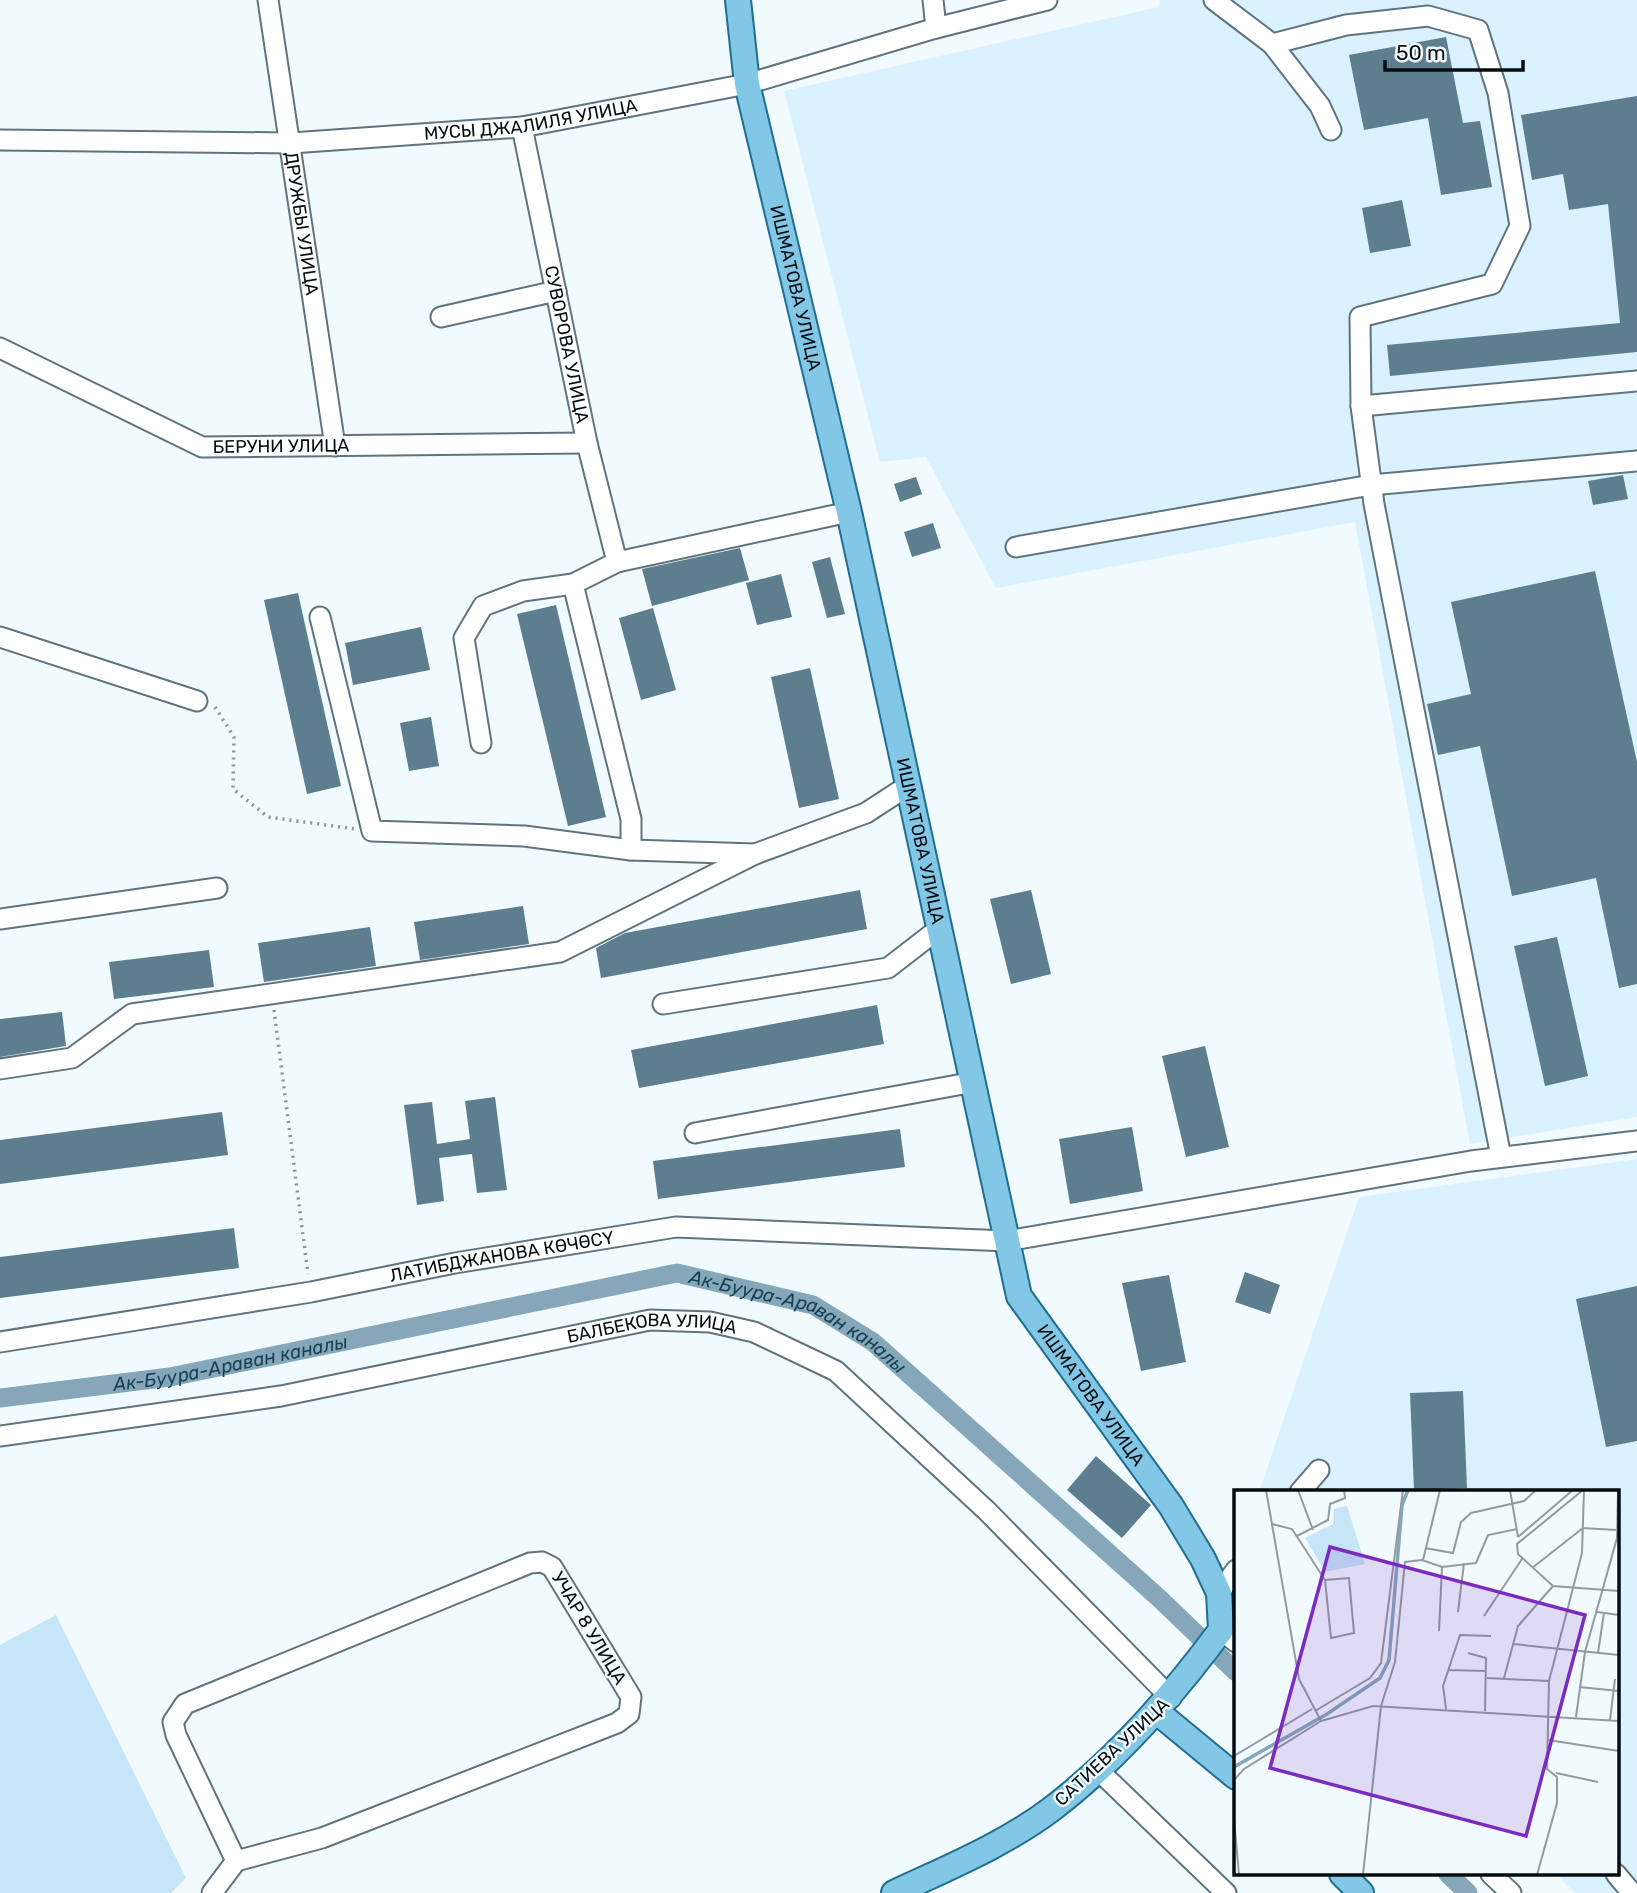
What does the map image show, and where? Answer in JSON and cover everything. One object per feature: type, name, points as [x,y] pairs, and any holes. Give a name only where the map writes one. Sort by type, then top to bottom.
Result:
[{"type":"main road","name":"ИШМАТОВА УЛИЦА","points":[[738,0],[747,84],[849,512],[1019,1296],[1171,1506],[1203,1559],[1219,1592],[1229,1636]]},
{"type":"main road","name":"САТИЕВА УЛИЦА","points":[[894,1893],[1016,1831],[1053,1808],[1097,1769],[1229,1636]]},
{"type":"main road","points":[[1169,1698],[1234,1775]]},
{"type":"main road","points":[[1344,1876],[1361,1893]]},
{"type":"street","name":"ДРУЖБЫ УЛИЦА","points":[[268,0],[335,446]]},
{"type":"street","points":[[933,0],[936,29]]},
{"type":"street","name":"МУСЫ ДЖАЛИЛЯ УЛИЦА","points":[[0,140],[291,143],[522,127],[747,84],[1047,0]]},
{"type":"street","points":[[1214,0],[1272,44],[1320,106],[1331,131]]},
{"type":"street","points":[[1272,44],[1346,25],[1428,16],[1478,30],[1498,93],[1520,226],[1492,284],[1360,317],[1361,406],[1371,485],[1501,1157]]},
{"type":"street","name":"СУВОРОВА УЛИЦА","points":[[522,127],[587,443],[617,562]]},
{"type":"street","points":[[441,317],[556,291]]},
{"type":"street","name":"БЕРУНИ УЛИЦА","points":[[0,348],[202,447],[587,443]]},
{"type":"street","points":[[1361,406],[1637,381]]},
{"type":"street","points":[[1016,547],[1371,485],[1637,461]]},
{"type":"street","points":[[481,743],[464,638],[483,606],[523,591],[573,583],[617,562],[849,512]]},
{"type":"street","points":[[573,583],[631,819],[631,850]]},
{"type":"street","points":[[320,617],[372,831],[524,836],[631,850],[755,854]]},
{"type":"street","points":[[0,637],[197,701]]},
{"type":"street","points":[[0,1069],[72,1058],[132,1014],[560,952],[755,854],[866,813],[909,785]]},
{"type":"street","points":[[0,919],[217,888]]},
{"type":"street","points":[[663,1004],[888,968],[941,928]]},
{"type":"street","points":[[695,1133],[974,1082]]},
{"type":"street","name":"ЛАТИБДЖАНОВА КӨЧӨСҮ","points":[[0,1342],[311,1292],[455,1263],[676,1227],[1007,1241],[1501,1157],[1637,1140]]},
{"type":"street","name":"БАЛБЕКОВА УЛИЦА","points":[[0,1436],[282,1396],[650,1320],[710,1322],[754,1332],[836,1371],[987,1511],[1169,1698]]},
{"type":"street","points":[[1305,1490],[1319,1470]]},
{"type":"street","name":"УЧАР 8 УЛИЦА","points":[[542,1562],[552,1567],[631,1698],[629,1714],[617,1723],[322,1838],[236,1861],[176,1735],[173,1722],[177,1711],[185,1704],[530,1563],[542,1562]]},
{"type":"street","points":[[1219,1592],[1234,1573]]},
{"type":"street","points":[[1097,1769],[1226,1893]]},
{"type":"street","points":[[212,1893],[236,1861]]},
{"type":"street","points":[[1493,1876],[1511,1893]]},
{"type":"street","points":[[1618,1876],[1632,1893]]},
{"type":"path","points":[[197,701],[217,709],[234,737],[233,789],[268,817],[372,831]]},
{"type":"path","points":[[272,995],[311,1292]]},
{"type":"shaded area","points":[[1160,0],[1637,0],[1637,1117],[1470,1144],[1355,522],[996,588],[926,457],[880,462],[784,91],[1159,7]]},
{"type":"shaded area","points":[[1637,1159],[1637,1893],[1575,1893],[1558,1876],[1620,1876],[1620,1490],[1260,1490],[1359,1197]]},
{"type":"shaded area","points":[[56,1615],[186,1878],[171,1893],[0,1893],[0,1645]]},
{"type":"building","points":[[1446,37],[1463,123],[1480,121],[1492,187],[1441,195],[1428,118],[1364,130],[1349,55]]},
{"type":"building","points":[[1637,96],[1637,352],[1390,376],[1387,345],[1620,323],[1608,204],[1569,210],[1563,174],[1532,180],[1521,115]]},
{"type":"building","points":[[1402,200],[1411,246],[1370,253],[1362,208]]},
{"type":"building","points":[[1623,475],[1628,499],[1593,505],[1588,481]]},
{"type":"building","points":[[916,477],[922,494],[900,502],[894,484]]},
{"type":"building","points":[[933,523],[941,548],[912,557],[904,532]]},
{"type":"building","points":[[740,548],[749,580],[652,606],[642,569]]},
{"type":"building","points":[[830,557],[845,614],[827,618],[812,562]]},
{"type":"building","points":[[1595,571],[1637,762],[1637,984],[1619,988],[1596,878],[1512,896],[1480,746],[1438,755],[1427,704],[1471,694],[1451,602]]},
{"type":"building","points":[[781,574],[792,617],[757,625],[746,583]]},
{"type":"building","points":[[298,593],[341,786],[307,794],[264,600]]},
{"type":"building","points":[[556,605],[606,817],[568,826],[517,614]]},
{"type":"building","points":[[653,608],[676,690],[641,700],[619,618]]},
{"type":"building","points":[[421,627],[430,670],[353,685],[345,643]]},
{"type":"building","points":[[810,668],[839,799],[799,808],[771,677]]},
{"type":"building","points":[[431,717],[439,766],[409,771],[400,723]]},
{"type":"building","points":[[860,890],[867,929],[601,978],[596,948],[625,933]]},
{"type":"building","points":[[1031,890],[1051,974],[1011,984],[990,899]]},
{"type":"building","points":[[523,906],[529,944],[420,960],[414,922]]},
{"type":"building","points":[[370,927],[376,966],[264,982],[258,943]]},
{"type":"building","points":[[1557,937],[1588,1076],[1545,1086],[1514,946]]},
{"type":"building","points":[[209,950],[214,987],[114,999],[109,962]]},
{"type":"building","points":[[877,1005],[884,1044],[639,1088],[631,1050]]},
{"type":"building","points":[[62,1012],[66,1046],[0,1057],[0,1019]]},
{"type":"building","points":[[1205,1046],[1229,1147],[1186,1157],[1162,1056]]},
{"type":"building","points":[[495,1097],[507,1190],[477,1193],[472,1154],[439,1158],[444,1201],[417,1205],[404,1105],[432,1102],[437,1144],[470,1139],[465,1101]]},
{"type":"building","points":[[222,1112],[228,1155],[0,1184],[0,1140]]},
{"type":"building","points":[[1132,1127],[1143,1191],[1070,1204],[1059,1139]]},
{"type":"building","points":[[900,1129],[905,1167],[658,1199],[653,1161]]},
{"type":"building","points":[[234,1228],[239,1268],[0,1298],[0,1257]]},
{"type":"building","points":[[1245,1272],[1280,1285],[1270,1314],[1235,1302]]},
{"type":"building","points":[[1169,1275],[1186,1362],[1141,1371],[1122,1283]]},
{"type":"building","points":[[1637,1286],[1637,1441],[1606,1447],[1576,1299]]},
{"type":"building","points":[[1463,1391],[1467,1488],[1414,1490],[1410,1393]]},
{"type":"building","points":[[1096,1456],[1151,1505],[1122,1538],[1067,1490]]},
{"type":"waterway","name":"Ак-Буура-Араван каналы","points":[[0,1398],[170,1377],[677,1273],[813,1305],[873,1342],[1160,1599],[1234,1670]]},
{"type":"waterway","name":"Ак-Буура-Араван каналы","points":[[1450,1876],[1468,1893]]}]
